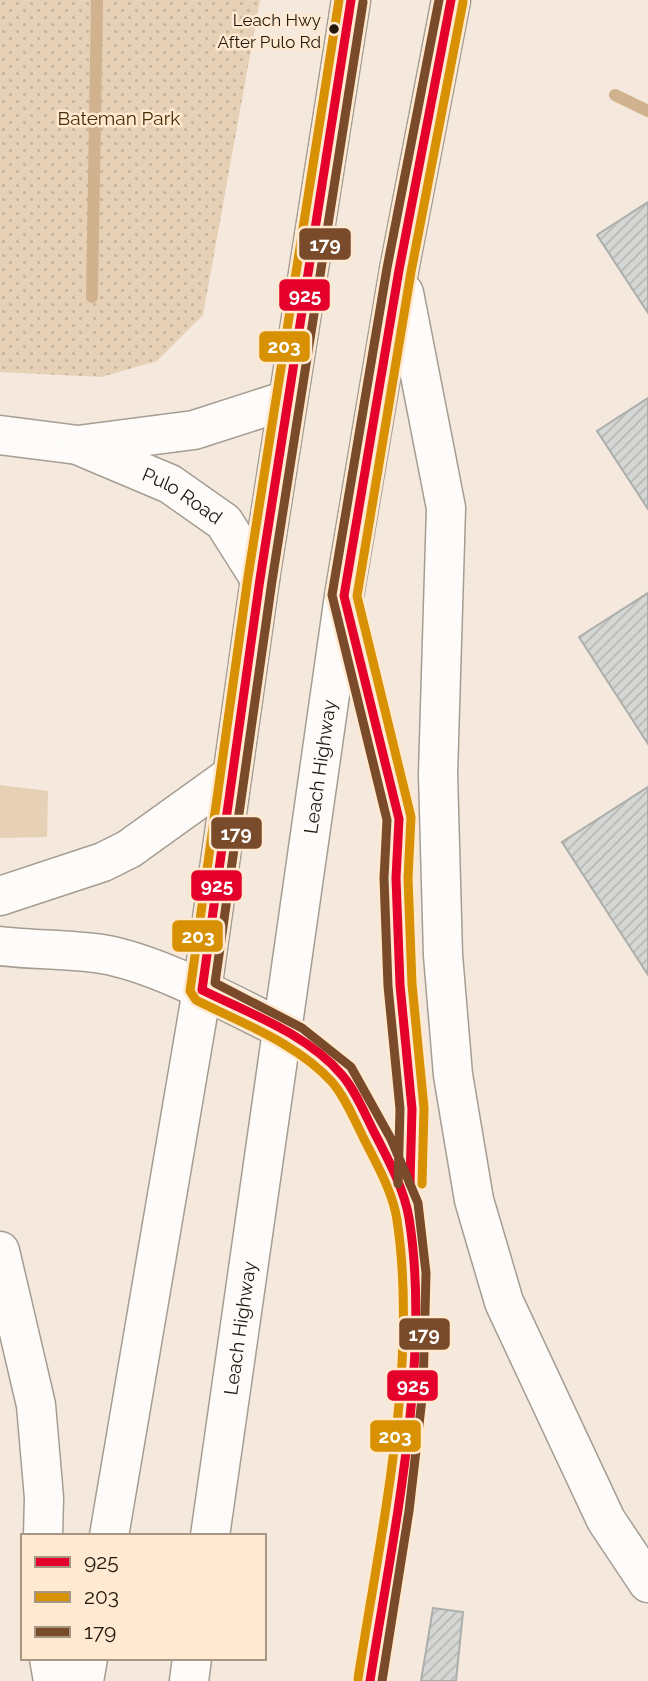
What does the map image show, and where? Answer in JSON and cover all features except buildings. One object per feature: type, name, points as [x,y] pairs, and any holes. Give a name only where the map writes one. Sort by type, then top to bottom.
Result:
[{"type":"main road","points":[[109,1534],[202,990],[260,579],[351,0]]},
{"type":"main road","name":"Leach Highway","points":[[210,1534],[344,596],[399,270],[451,0]]},
{"type":"main road","points":[[399,270],[446,508],[438,774],[443,955],[453,1075],[474,1200],[504,1302],[606,1520],[648,1583]]},
{"type":"main road","name":"Pulo Road","points":[[0,435],[78,445],[194,430],[287,400]]},
{"type":"main road","name":"Pulo Road","points":[[78,445],[170,484],[224,522],[260,579]]},
{"type":"main road","points":[[0,896],[103,862],[129,849],[233,775]]},
{"type":"main road","points":[[0,946],[103,954],[202,990],[282,1029]]},
{"type":"main road","points":[[0,1251],[36,1405],[44,1498],[43,1534]]},
{"type":"main road","points":[[49,1660],[53,1681]]},
{"type":"main road","points":[[84,1681],[88,1660]]},
{"type":"main road","points":[[189,1681],[192,1660]]},
{"type":"green space","name":"Bateman Park","points":[[0,0],[260,0],[203,315],[157,361],[101,377],[0,372]]},
{"type":"green space","points":[[0,785],[48,791],[47,837],[0,838]]},
{"type":"waterway","points":[[92,297],[97,0]]},
{"type":"waterway","points":[[615,95],[648,111]]},
{"type":"transit line","name":"203","points":[[339,0],[248,577],[190,991],[196,1000],[285,1045],[318,1068],[332,1082],[345,1101],[378,1167],[395,1209],[403,1275],[400,1391],[386,1509],[358,1679]]},
{"type":"transit line","name":"925","points":[[351,0],[260,579],[202,990],[295,1036],[342,1075],[355,1094],[389,1162],[407,1207],[415,1273],[413,1389],[398,1510],[370,1681]]},
{"type":"transit line","name":"179","points":[[398,1184],[400,1109],[388,986],[384,878],[387,820],[332,595],[387,268],[439,0]]},
{"type":"transit line","name":"925","points":[[410,1184],[412,1109],[400,985],[396,878],[399,819],[344,596],[399,270],[451,0]]},
{"type":"transit line","name":"179","points":[[363,2],[272,581],[215,983],[302,1028],[351,1067],[391,1139],[418,1203],[426,1273],[423,1390],[409,1511],[382,1681]]},
{"type":"transit line","name":"203","points":[[422,1184],[424,1108],[412,984],[408,878],[411,817],[357,596],[411,272],[463,2]]},
{"type":"place","name":"Leach Hwy After Pulo Rd","points":[[334,29]]}]
